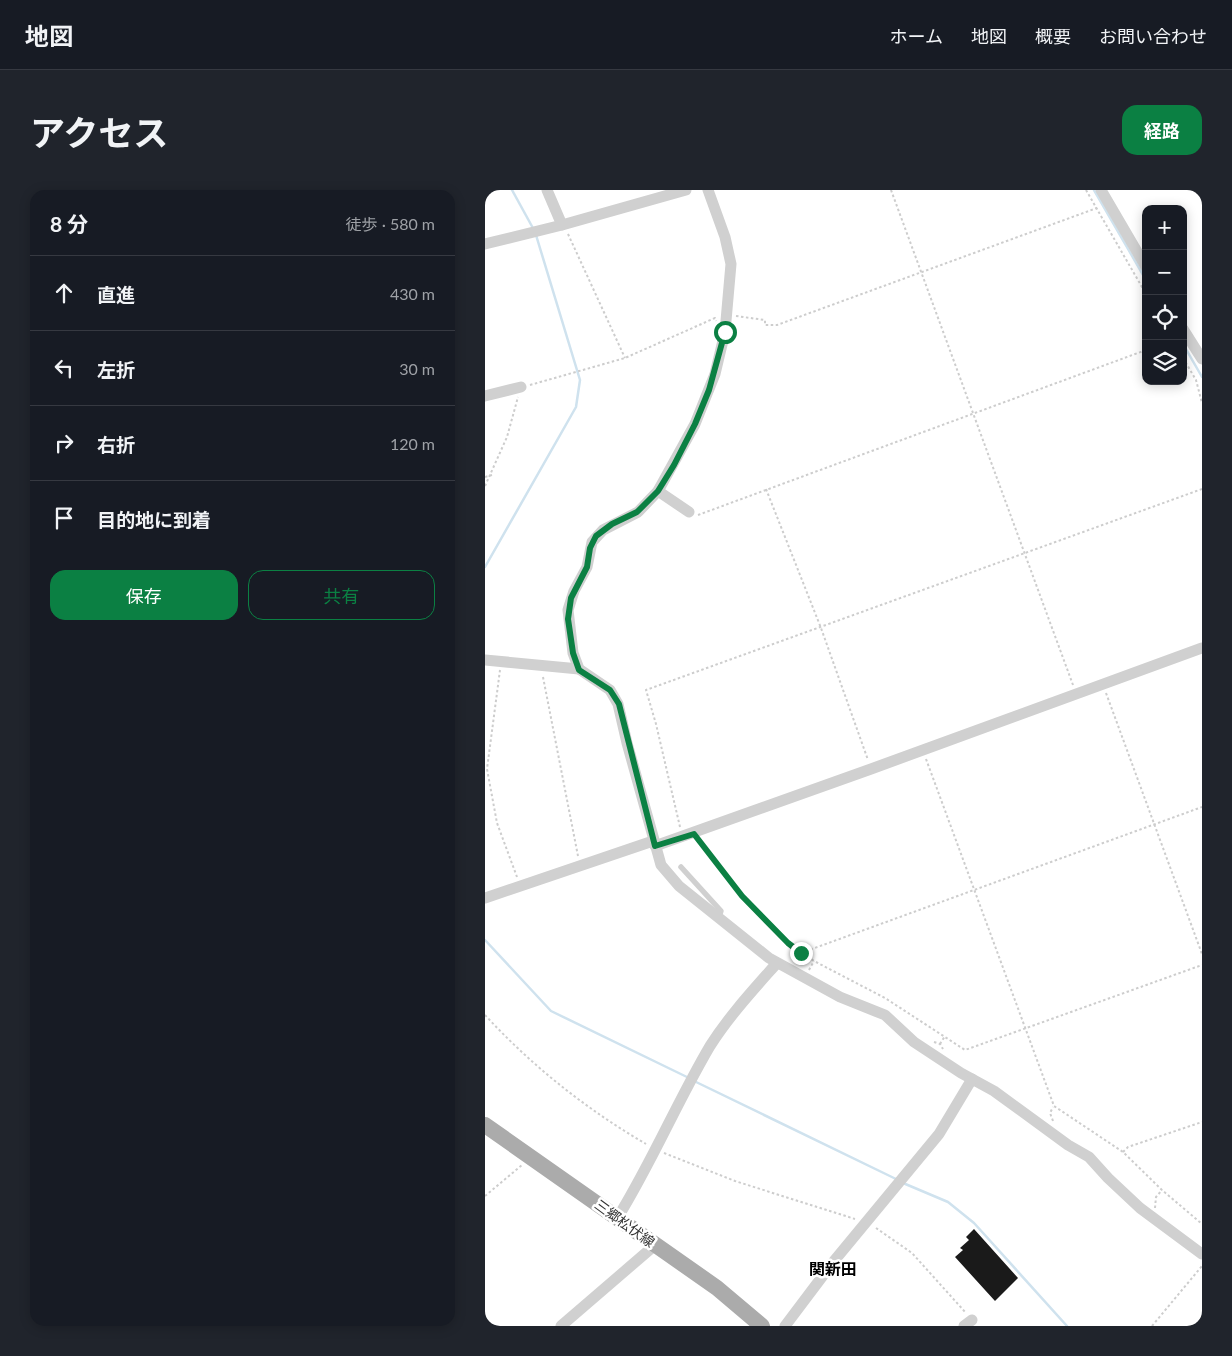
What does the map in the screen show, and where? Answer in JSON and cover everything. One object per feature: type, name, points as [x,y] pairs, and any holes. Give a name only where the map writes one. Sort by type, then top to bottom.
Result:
[{"type":"main road","name":"三郷松伏線","points":[[485,1125],[717,1288],[762,1326]]},
{"type":"street","points":[[547,190],[562,225]]},
{"type":"street","points":[[485,244],[562,225],[686,190]]},
{"type":"street","points":[[579,670],[573,653],[568,610],[574,591],[587,567],[590,548],[603,530],[637,512],[658,491],[695,424],[715,374],[727,315],[731,264],[708,190]]},
{"type":"street","points":[[1101,190],[1142,260]]},
{"type":"street","points":[[1187,335],[1202,359]]},
{"type":"street","points":[[485,396],[521,387]]},
{"type":"street","points":[[658,491],[685,510]]},
{"type":"street","points":[[485,898],[654,843],[685,837],[1202,648]]},
{"type":"street","points":[[485,660],[579,670],[610,690],[616,697],[654,843],[666,873],[777,963],[855,1004],[885,1015],[914,1042],[994,1091],[1068,1145],[1089,1156],[1108,1178],[1140,1208],[1202,1254]]},
{"type":"street","points":[[618,1217],[711,1046],[727,1021],[777,963]]},
{"type":"street","points":[[785,1326],[865,1222],[939,1134],[972,1079]]},
{"type":"street","points":[[561,1326],[655,1245]]},
{"type":"lane","points":[[681,867],[716,903],[721,911],[719,917]]},
{"type":"path","points":[[891,190],[1076,694]]},
{"type":"path","points":[[1086,190],[1142,287]]},
{"type":"path","points":[[727,315],[765,320],[765,325],[777,326],[1097,208]]},
{"type":"path","points":[[562,225],[625,358]]},
{"type":"path","points":[[485,486],[507,437],[521,387],[625,358],[715,318],[723,341]]},
{"type":"path","points":[[685,510],[697,515],[766,488],[1142,351]]},
{"type":"path","points":[[1187,365],[1196,380],[1202,403]]},
{"type":"path","points":[[485,477],[491,475]]},
{"type":"path","points":[[766,488],[821,628],[871,769]]},
{"type":"path","points":[[1202,489],[646,690],[657,724],[680,830],[685,837],[788,943],[801,953],[885,998],[965,1050],[1202,965]]},
{"type":"path","points":[[501,662],[487,769],[497,823],[521,887]]},
{"type":"path","points":[[541,666],[579,866]]},
{"type":"path","points":[[1103,684],[1202,954]]},
{"type":"path","points":[[923,750],[1054,1106],[1123,1152],[1162,1190],[1202,1224]]},
{"type":"path","points":[[801,953],[1202,806]]},
{"type":"path","points":[[809,968],[814,961]]},
{"type":"path","points":[[485,1014],[542,1072],[595,1112],[656,1150],[735,1181],[865,1222],[888,1234],[912,1253],[968,1323]]},
{"type":"path","points":[[940,1044],[945,1036]]},
{"type":"path","points":[[1050,1114],[1054,1106]]},
{"type":"path","points":[[1123,1152],[1128,1147],[1202,1122]]},
{"type":"path","points":[[485,1196],[530,1156]]},
{"type":"path","points":[[1158,1194],[1162,1190]]},
{"type":"path","points":[[1152,1326],[1202,1266]]},
{"type":"building","points":[[974,1229],[1018,1278],[995,1301],[955,1257],[963,1250],[960,1248],[969,1240],[966,1237]]},
{"type":"waterway","points":[[512,190],[534,230]]},
{"type":"waterway","points":[[1094,190],[1142,273]]},
{"type":"waterway","points":[[485,567],[576,407],[580,380],[536,235]]},
{"type":"waterway","points":[[1187,351],[1202,377]]},
{"type":"waterway","points":[[485,940],[551,1011],[689,1078]]},
{"type":"waterway","points":[[694,1081],[896,1179]]},
{"type":"waterway","points":[[903,1183],[948,1202],[974,1223],[1067,1326]]},
{"type":"district","name":"関新田","points":[[833,1268]]},
{"type":"route","points":[[725,332],[715,374],[709,390],[695,424],[674,465],[658,491],[648,502],[637,512],[612,524],[596,536],[590,548],[585,573],[579,580],[571,598],[568,619],[573,653],[579,670],[610,690],[619,704],[627,743],[655,846],[694,834],[695,838],[742,896],[788,943],[801,953]]}]
